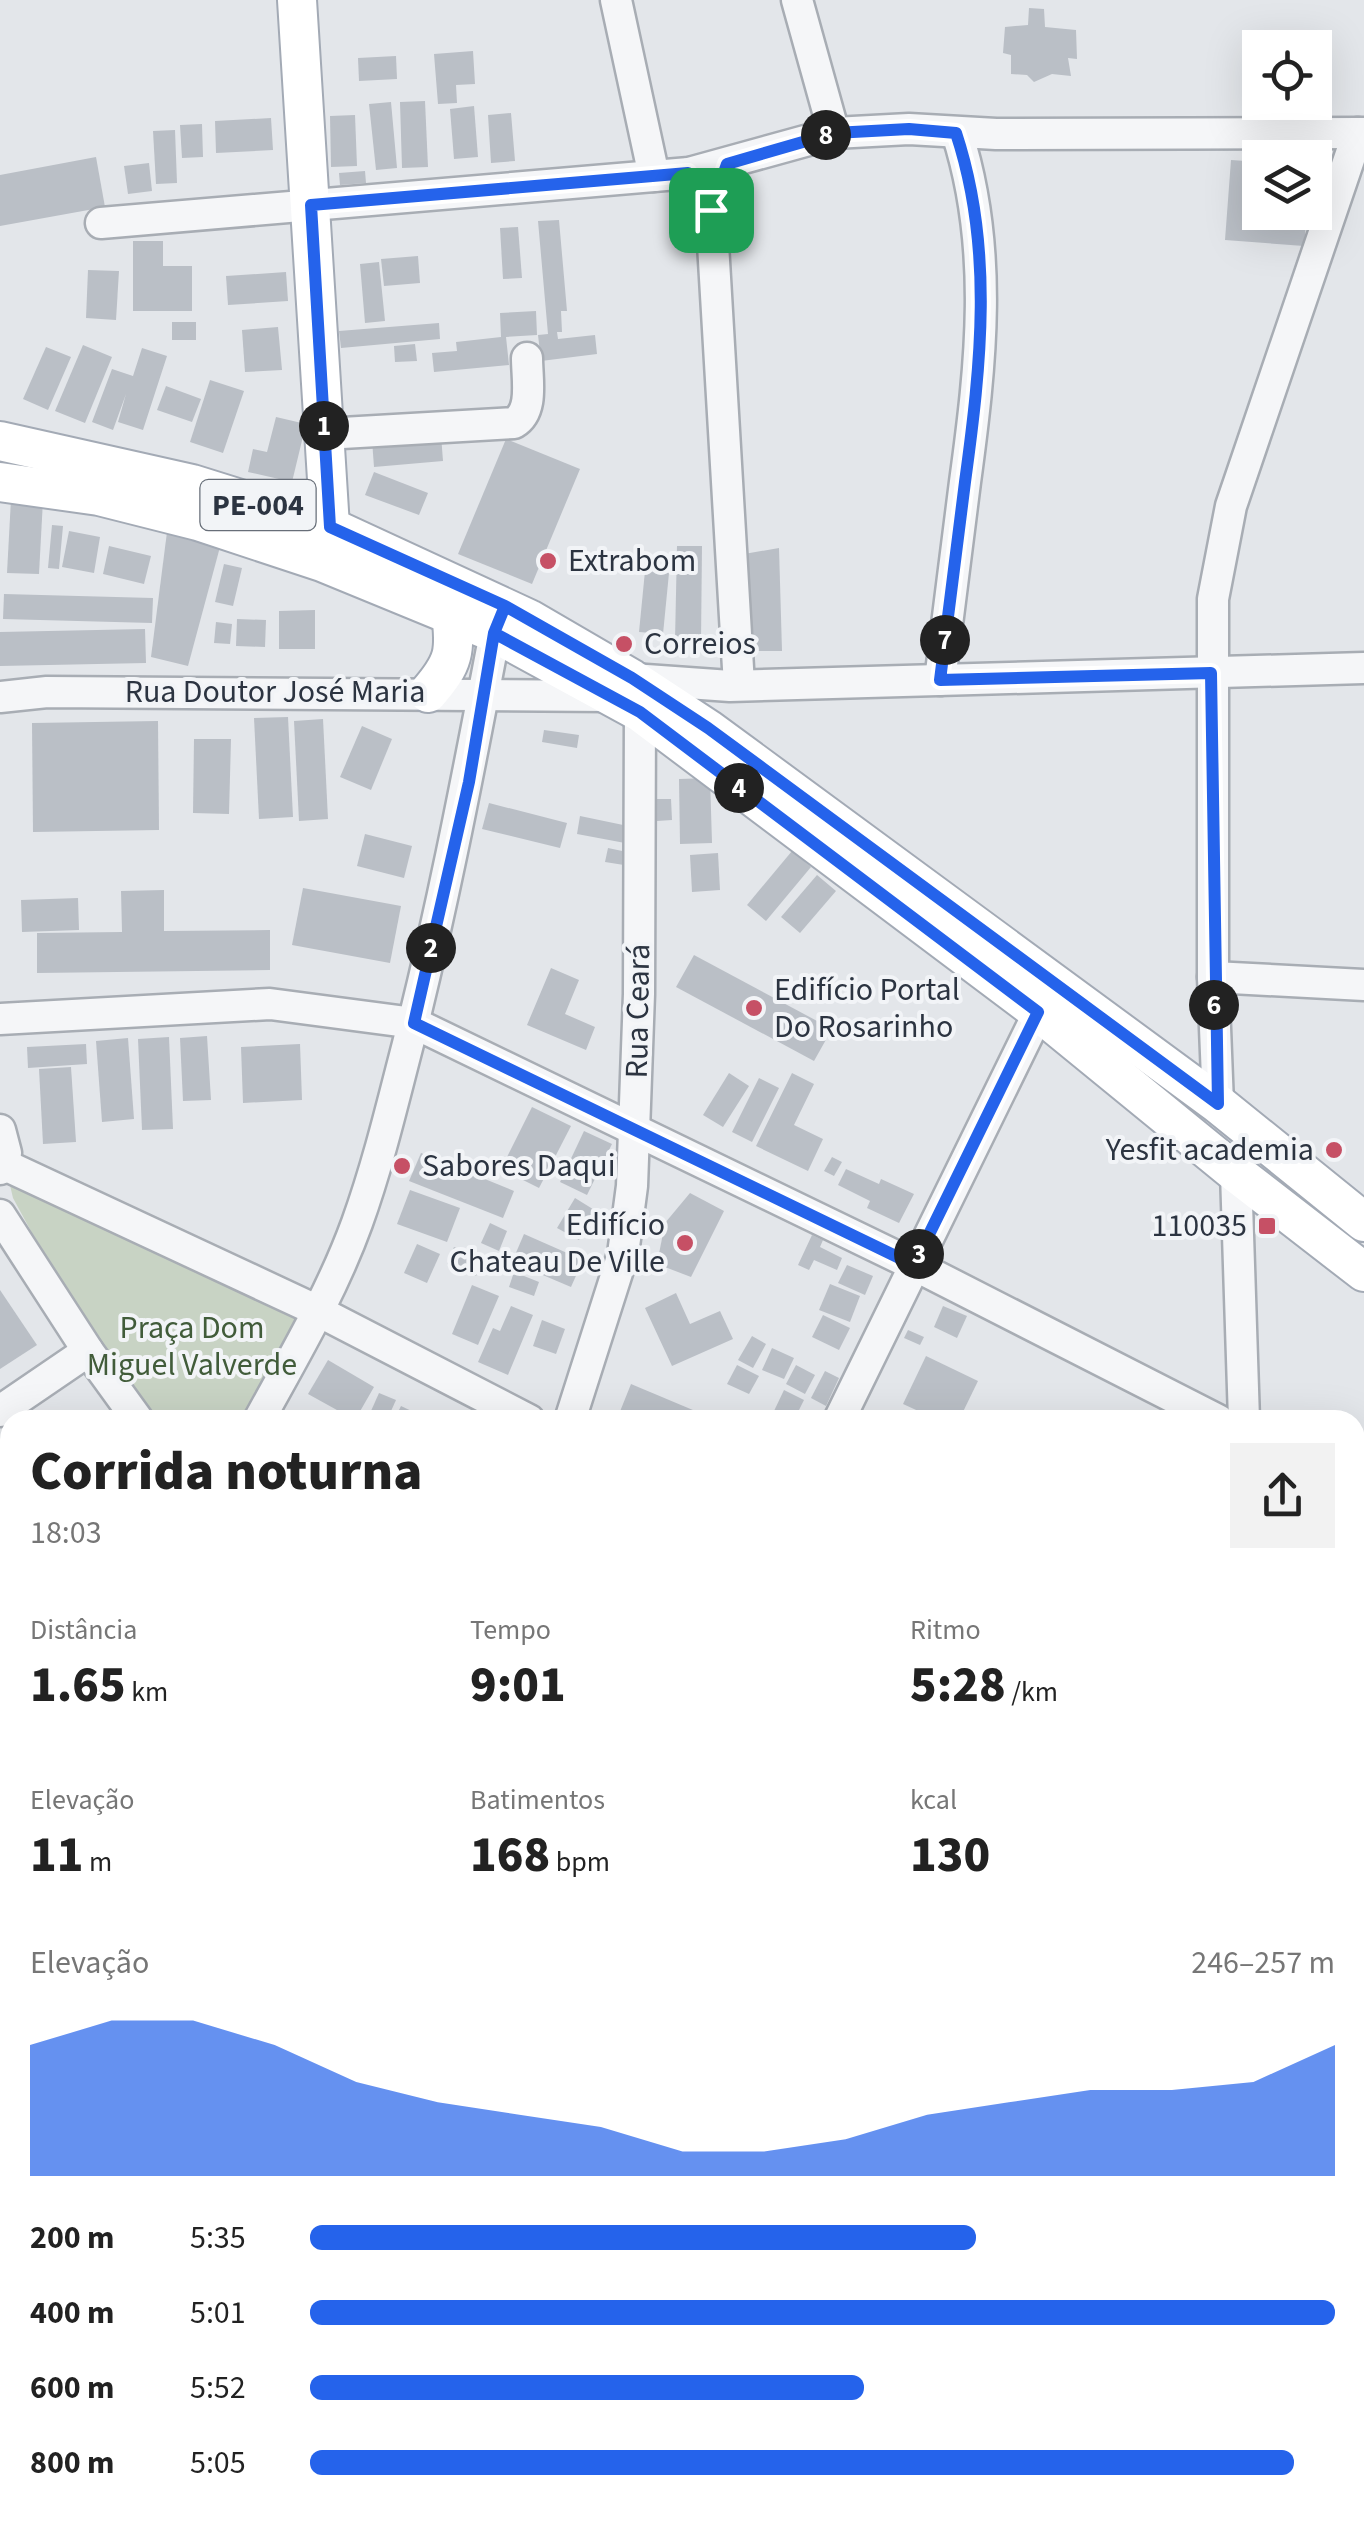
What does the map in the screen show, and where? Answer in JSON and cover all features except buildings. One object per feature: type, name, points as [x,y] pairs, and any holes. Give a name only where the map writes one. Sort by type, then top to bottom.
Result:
[{"type":"main road","points":[[297,0],[330,527]]},
{"type":"main road","name":"PE-004","points":[[0,441],[192,484],[330,527],[628,696],[1038,1012],[1364,1272]]},
{"type":"main road","name":"PE-004","points":[[0,482],[99,496],[198,521],[322,562],[451,613],[500,620]]},
{"type":"main road","points":[[428,692],[453,658],[451,613]]},
{"type":"main road","name":"PE-004","points":[[628,696],[708,728],[1218,1104],[1364,1222]]},
{"type":"street","points":[[616,0],[654,176]]},
{"type":"street","points":[[797,0],[834,133]]},
{"type":"street","points":[[101,223],[688,173],[834,133],[909,129],[996,134],[1361,134],[1231,506],[1213,599],[1213,977],[1218,1104]]},
{"type":"street","points":[[940,680],[981,335],[982,254],[971,178],[956,133]]},
{"type":"street","points":[[971,178],[996,134]]},
{"type":"street","points":[[708,728],[735,686],[711,210],[727,164]]},
{"type":"street","points":[[688,173],[711,210]]},
{"type":"street","points":[[325,434],[514,423],[527,408],[527,358]]},
{"type":"street","points":[[264,1410],[318,1311],[356,1227],[371,1180],[414,1023],[469,782],[500,620]]},
{"type":"street","name":"Rua Doutor José Maria","points":[[0,696],[47,692],[428,692],[628,696],[735,686],[1364,668]]},
{"type":"street","name":"Rua Ceará","points":[[573,1410],[623,1254],[636,1130],[628,696]]},
{"type":"street","points":[[1213,977],[1364,985]]},
{"type":"street","points":[[0,1019],[270,1004],[414,1023],[914,1265],[1198,1410]]},
{"type":"street","points":[[844,1410],[1038,1012]]},
{"type":"street","points":[[0,1130],[5,1141],[2,1166],[318,1311],[509,1410]]},
{"type":"street","points":[[1236,1173],[1244,1410]]},
{"type":"street","points":[[0,1215],[131,1410]]},
{"type":"street","points":[[1,1410],[88,1351]]},
{"type":"green space","name":"Praça Dom Miguel Valverde","points":[[9,1181],[50,1204],[284,1307],[295,1316],[296,1325],[245,1410],[146,1410],[13,1198]]},
{"type":"place","name":"Extrabom","points":[[548,561]]},
{"type":"place","name":"Correios","points":[[624,644]]},
{"type":"place","name":"Edifício Portal Do Rosarinho","points":[[754,1008]]},
{"type":"place","name":"Yesfit academia","points":[[1334,1150]]},
{"type":"place","name":"Sabores Daqui","points":[[402,1166]]},
{"type":"place","name":"110035","points":[[1267,1226]]},
{"type":"place","name":"Edifício Chateau De Ville","points":[[685,1243]]},
{"type":"route","points":[[711,210],[688,173],[311,205],[330,527],[505,606],[494,633],[469,782],[414,1023],[914,1265],[1038,1012],[640,712],[494,633],[505,606],[632,678],[708,728],[1218,1104],[1211,673],[940,680],[981,335],[982,254],[971,178],[956,133],[909,129],[834,133],[727,164],[711,210]]}]
